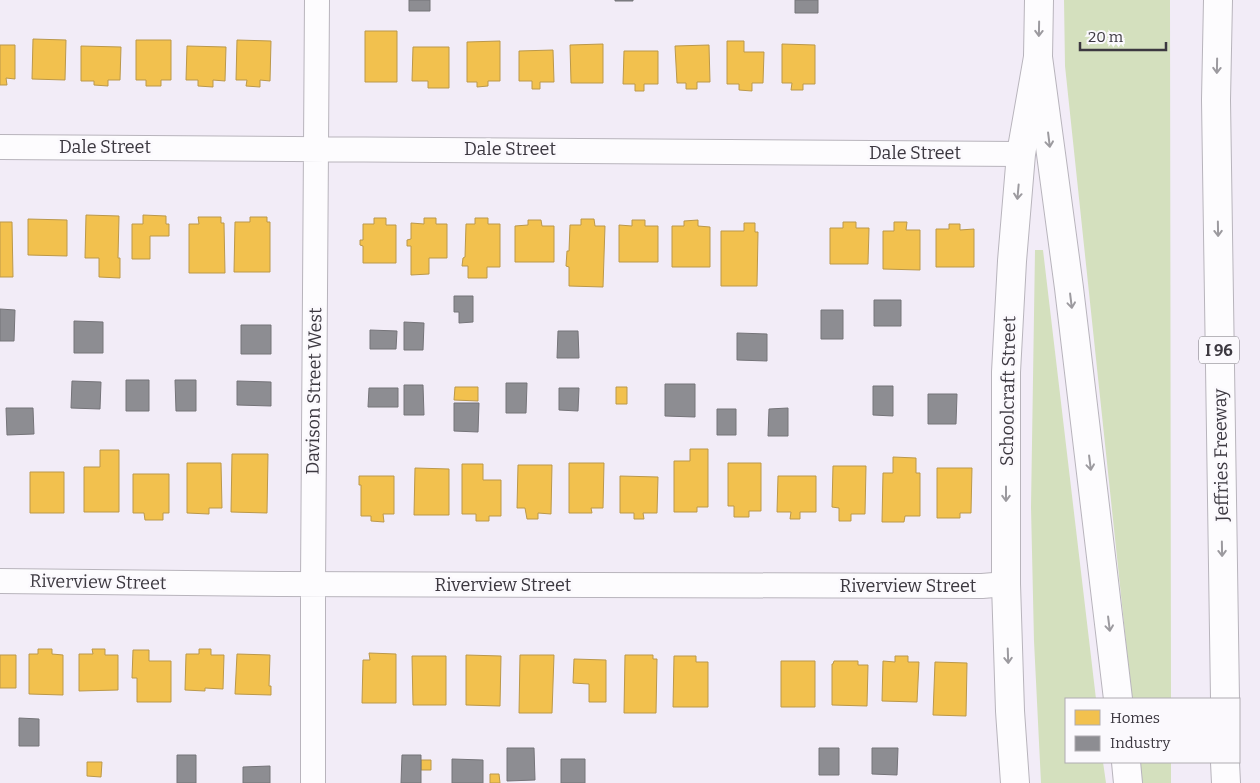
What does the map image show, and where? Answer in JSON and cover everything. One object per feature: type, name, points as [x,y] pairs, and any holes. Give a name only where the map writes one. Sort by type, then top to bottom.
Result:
[{"type":"main road","name":"Schoolcraft Street","points":[[1015,783],[1010,711],[1006,584],[1006,372],[1012,261],[1021,154],[1038,57],[1039,0]]},
{"type":"main road","name":"Jeffries Freeway","points":[[1218,0],[1216,100],[1224,698]]},
{"type":"main road","points":[[1038,57],[1070,298],[1118,698]]},
{"type":"main road","points":[[1126,763],[1128,783]]},
{"type":"main road","points":[[1225,763],[1226,783]]},
{"type":"street","name":"Davison Street West","points":[[313,783],[317,0]]},
{"type":"street","name":"Dale Street","points":[[0,147],[1021,154]]},
{"type":"street","name":"Riverview Street","points":[[0,581],[972,586],[1006,584]]},
{"type":"green space","points":[[1064,0],[1170,0],[1171,698],[1132,698],[1065,66]]},
{"type":"green space","points":[[1035,250],[1043,250],[1096,698],[1065,698],[1065,763],[1103,763],[1106,783],[1041,783],[1034,641],[1031,507]]},
{"type":"green space","points":[[1139,763],[1171,763],[1171,783],[1141,783]]},
{"type":"building: Homes","points":[[365,31],[397,31],[397,82],[365,82]]},
{"type":"building: Homes","points":[[33,39],[66,40],[65,80],[32,79]]},
{"type":"building: Homes","points":[[136,40],[171,40],[171,80],[161,80],[161,86],[146,86],[146,80],[136,80]]},
{"type":"building: Homes","points":[[237,40],[271,41],[270,81],[260,80],[260,87],[246,86],[247,80],[236,80]]},
{"type":"building: Homes","points":[[500,41],[500,81],[488,81],[488,86],[477,87],[477,82],[467,82],[467,42]]},
{"type":"building: Homes","points":[[727,41],[744,41],[744,52],[764,52],[763,83],[752,83],[752,91],[739,90],[739,84],[727,84]]},
{"type":"building: Homes","points":[[603,44],[603,83],[571,83],[570,45]]},
{"type":"building: Homes","points":[[782,44],[815,45],[815,84],[803,84],[803,90],[791,90],[792,83],[782,83]]},
{"type":"building: Homes","points":[[0,45],[15,45],[15,79],[6,78],[7,85],[0,85]]},
{"type":"building: Homes","points":[[709,45],[710,82],[697,82],[697,89],[686,89],[686,83],[677,83],[675,46]]},
{"type":"building: Homes","points":[[81,46],[121,47],[120,80],[108,80],[108,86],[94,85],[94,81],[81,81]]},
{"type":"building: Homes","points":[[187,46],[226,47],[225,81],[213,80],[213,87],[198,86],[198,80],[186,80]]},
{"type":"building: Homes","points":[[413,47],[449,47],[449,88],[428,88],[428,81],[412,81]]},
{"type":"building: Homes","points":[[553,50],[554,82],[540,82],[540,89],[532,89],[532,81],[519,81],[519,51]]},
{"type":"building: Homes","points":[[624,51],[658,51],[658,84],[644,84],[644,91],[635,91],[635,84],[623,84]]},
{"type":"building: Homes","points":[[86,215],[119,216],[118,258],[120,258],[120,278],[99,277],[99,258],[85,258]]},
{"type":"building: Homes","points":[[143,215],[166,216],[166,224],[169,224],[169,236],[150,236],[150,259],[132,259],[132,224],[143,224]]},
{"type":"building: Homes","points":[[198,217],[221,217],[221,223],[224,223],[225,273],[189,273],[189,224],[199,224]]},
{"type":"building: Homes","points":[[250,217],[267,217],[267,222],[270,222],[270,272],[234,272],[235,222],[250,222]]},
{"type":"building: Homes","points":[[374,218],[386,218],[386,225],[396,225],[396,263],[363,263],[363,246],[360,245],[360,240],[363,240],[363,224],[374,224]]},
{"type":"building: Homes","points":[[424,218],[436,218],[436,224],[447,224],[447,258],[429,258],[429,274],[411,275],[411,246],[407,246],[407,240],[411,239],[411,223],[424,224]]},
{"type":"building: Homes","points":[[475,218],[488,218],[488,224],[500,224],[500,267],[487,267],[487,278],[468,278],[468,266],[462,266],[463,258],[465,257],[466,224],[475,224]]},
{"type":"building: Homes","points":[[28,219],[67,220],[67,256],[28,255]]},
{"type":"building: Homes","points":[[581,219],[594,219],[595,226],[605,226],[603,287],[569,286],[569,267],[566,266],[567,251],[569,251],[570,225],[581,225]]},
{"type":"building: Homes","points":[[528,220],[541,220],[542,226],[554,226],[554,262],[515,262],[515,226],[528,225]]},
{"type":"building: Homes","points":[[632,220],[645,220],[645,226],[658,226],[658,262],[619,262],[619,225],[632,226]]},
{"type":"building: Homes","points":[[698,220],[698,226],[710,227],[710,267],[672,267],[672,226],[684,226],[684,221]]},
{"type":"building: Homes","points":[[0,222],[12,222],[13,277],[0,277]]},
{"type":"building: Homes","points":[[843,222],[856,222],[856,228],[869,228],[868,264],[830,264],[830,228],[843,228]]},
{"type":"building: Homes","points":[[894,222],[907,222],[906,230],[920,230],[920,270],[883,269],[883,231],[894,231]]},
{"type":"building: Homes","points":[[744,223],[755,223],[755,232],[758,232],[757,286],[721,286],[721,231],[744,231]]},
{"type":"building: Homes","points":[[949,224],[960,224],[960,230],[974,229],[974,267],[936,267],[936,229],[949,229]]},
{"type":"building: Homes","points":[[455,387],[478,387],[478,401],[454,400]]},
{"type":"building: Homes","points":[[616,387],[627,387],[627,404],[616,404]]},
{"type":"building: Homes","points":[[690,449],[708,449],[708,507],[697,507],[697,512],[674,512],[674,461],[690,461]]},
{"type":"building: Homes","points":[[100,450],[119,450],[119,512],[84,512],[84,467],[100,467]]},
{"type":"building: Homes","points":[[232,454],[268,454],[267,513],[231,512]]},
{"type":"building: Homes","points":[[893,457],[916,458],[916,473],[920,473],[920,516],[905,516],[904,522],[882,522],[883,473],[893,473]]},
{"type":"building: Homes","points":[[187,463],[221,463],[222,508],[209,508],[209,514],[187,513]]},
{"type":"building: Homes","points":[[569,463],[604,463],[603,508],[591,508],[592,513],[569,513]]},
{"type":"building: Homes","points":[[728,463],[761,463],[761,511],[749,511],[749,517],[734,517],[734,506],[728,506]]},
{"type":"building: Homes","points":[[462,464],[483,464],[483,480],[501,480],[501,516],[489,516],[489,521],[476,521],[476,514],[462,514]]},
{"type":"building: Homes","points":[[518,465],[552,465],[551,514],[538,513],[538,519],[527,519],[525,508],[517,508]]},
{"type":"building: Homes","points":[[833,466],[866,466],[865,514],[851,514],[851,521],[839,521],[839,508],[832,507]]},
{"type":"building: Homes","points":[[415,468],[449,469],[449,515],[414,515]]},
{"type":"building: Homes","points":[[937,468],[972,468],[971,513],[960,513],[960,518],[937,518]]},
{"type":"building: Homes","points":[[30,472],[64,472],[64,513],[30,513]]},
{"type":"building: Homes","points":[[133,474],[169,474],[169,513],[163,513],[163,520],[145,520],[144,513],[133,513]]},
{"type":"building: Homes","points":[[359,476],[394,476],[394,514],[383,514],[384,522],[371,521],[371,516],[361,516],[361,485],[359,485]]},
{"type":"building: Homes","points":[[620,476],[658,477],[657,513],[643,513],[644,519],[634,519],[634,513],[620,513]]},
{"type":"building: Homes","points":[[778,476],[816,476],[816,512],[800,512],[800,519],[790,519],[791,512],[777,512]]},
{"type":"building: Homes","points":[[38,649],[52,649],[52,654],[63,655],[63,695],[29,694],[29,654],[38,654]]},
{"type":"building: Homes","points":[[92,649],[105,649],[105,655],[118,655],[118,690],[79,691],[79,654],[93,654]]},
{"type":"building: Homes","points":[[199,649],[211,649],[211,655],[224,655],[223,689],[205,688],[205,691],[185,690],[186,654],[199,654]]},
{"type":"building: Homes","points":[[133,650],[149,650],[149,661],[171,661],[171,702],[137,702],[137,678],[132,678]]},
{"type":"building: Homes","points":[[369,653],[396,654],[396,703],[362,703],[363,660],[370,660]]},
{"type":"building: Homes","points":[[237,654],[270,655],[269,686],[271,686],[271,695],[235,694]]},
{"type":"building: Homes","points":[[0,655],[16,655],[16,688],[0,688]]},
{"type":"building: Homes","points":[[466,655],[501,656],[500,706],[466,705]]},
{"type":"building: Homes","points":[[520,655],[554,655],[552,713],[519,713]]},
{"type":"building: Homes","points":[[625,655],[653,655],[653,659],[657,659],[656,713],[624,713]]},
{"type":"building: Homes","points":[[412,656],[446,656],[446,705],[413,705]]},
{"type":"building: Homes","points":[[674,656],[696,656],[696,662],[708,662],[708,707],[673,707]]},
{"type":"building: Homes","points":[[895,656],[908,656],[908,662],[919,662],[917,702],[882,701],[883,661],[895,662]]},
{"type":"building: Homes","points":[[574,659],[606,660],[606,702],[589,702],[589,684],[573,683]]},
{"type":"building: Homes","points":[[781,661],[815,661],[815,707],[781,707]]},
{"type":"building: Homes","points":[[834,661],[858,661],[858,665],[868,665],[867,706],[832,705],[832,664]]},
{"type":"building: Homes","points":[[935,662],[967,663],[966,716],[933,715]]},
{"type":"building: Homes","points":[[421,760],[431,760],[431,770],[421,770]]},
{"type":"building: Homes","points":[[87,762],[102,762],[101,777],[87,776]]},
{"type":"building: Homes","points":[[490,774],[499,774],[500,783],[490,783]]},
{"type":"building: Industry","points":[[409,0],[430,0],[430,11],[409,11]]},
{"type":"building: Industry","points":[[633,0],[633,1],[615,1]]},
{"type":"building: Industry","points":[[795,0],[818,0],[818,13],[795,13]]},
{"type":"building: Industry","points":[[454,296],[473,296],[473,322],[459,323],[459,312],[454,312]]},
{"type":"building: Industry","points":[[874,300],[901,300],[901,326],[874,326]]},
{"type":"building: Industry","points":[[0,309],[15,310],[14,341],[0,341]]},
{"type":"building: Industry","points":[[821,310],[843,310],[843,339],[821,339]]},
{"type":"building: Industry","points":[[74,321],[103,322],[103,353],[74,353]]},
{"type":"building: Industry","points":[[404,322],[424,323],[423,350],[404,350]]},
{"type":"building: Industry","points":[[241,325],[271,325],[271,354],[241,354]]},
{"type":"building: Industry","points":[[370,330],[397,331],[396,349],[370,349]]},
{"type":"building: Industry","points":[[558,331],[578,331],[579,358],[557,358]]},
{"type":"building: Industry","points":[[737,333],[767,334],[767,361],[737,360]]},
{"type":"building: Industry","points":[[126,380],[149,380],[149,411],[126,411]]},
{"type":"building: Industry","points":[[175,380],[196,380],[196,411],[176,411]]},
{"type":"building: Industry","points":[[72,381],[101,382],[100,409],[71,408]]},
{"type":"building: Industry","points":[[237,381],[271,382],[271,406],[237,405]]},
{"type":"building: Industry","points":[[506,383],[527,383],[526,413],[506,413]]},
{"type":"building: Industry","points":[[665,384],[695,384],[695,417],[665,416]]},
{"type":"building: Industry","points":[[404,385],[423,385],[424,415],[404,415]]},
{"type":"building: Industry","points":[[873,386],[893,386],[893,416],[873,415]]},
{"type":"building: Industry","points":[[369,388],[398,388],[398,407],[368,407]]},
{"type":"building: Industry","points":[[559,388],[579,388],[578,411],[559,410]]},
{"type":"building: Industry","points":[[928,394],[957,394],[956,424],[928,424]]},
{"type":"building: Industry","points":[[454,403],[479,403],[478,432],[454,431]]},
{"type":"building: Industry","points":[[6,408],[33,408],[34,434],[7,435]]},
{"type":"building: Industry","points":[[788,408],[788,436],[768,436],[769,409]]},
{"type":"building: Industry","points":[[717,409],[736,409],[736,435],[717,435]]},
{"type":"building: Industry","points":[[19,718],[39,719],[39,746],[19,746]]},
{"type":"building: Industry","points":[[507,748],[534,748],[535,780],[507,781]]},
{"type":"building: Industry","points":[[819,748],[839,748],[839,775],[819,775]]},
{"type":"building: Industry","points":[[872,748],[898,748],[897,775],[872,774]]},
{"type":"building: Industry","points":[[177,755],[196,755],[196,783],[177,783]]},
{"type":"building: Industry","points":[[402,755],[421,755],[421,783],[401,783]]},
{"type":"building: Industry","points":[[452,759],[483,760],[483,783],[452,783]]},
{"type":"building: Industry","points":[[561,759],[585,759],[585,783],[561,783]]},
{"type":"building: Industry","points":[[270,766],[270,783],[243,783],[243,767]]}]
